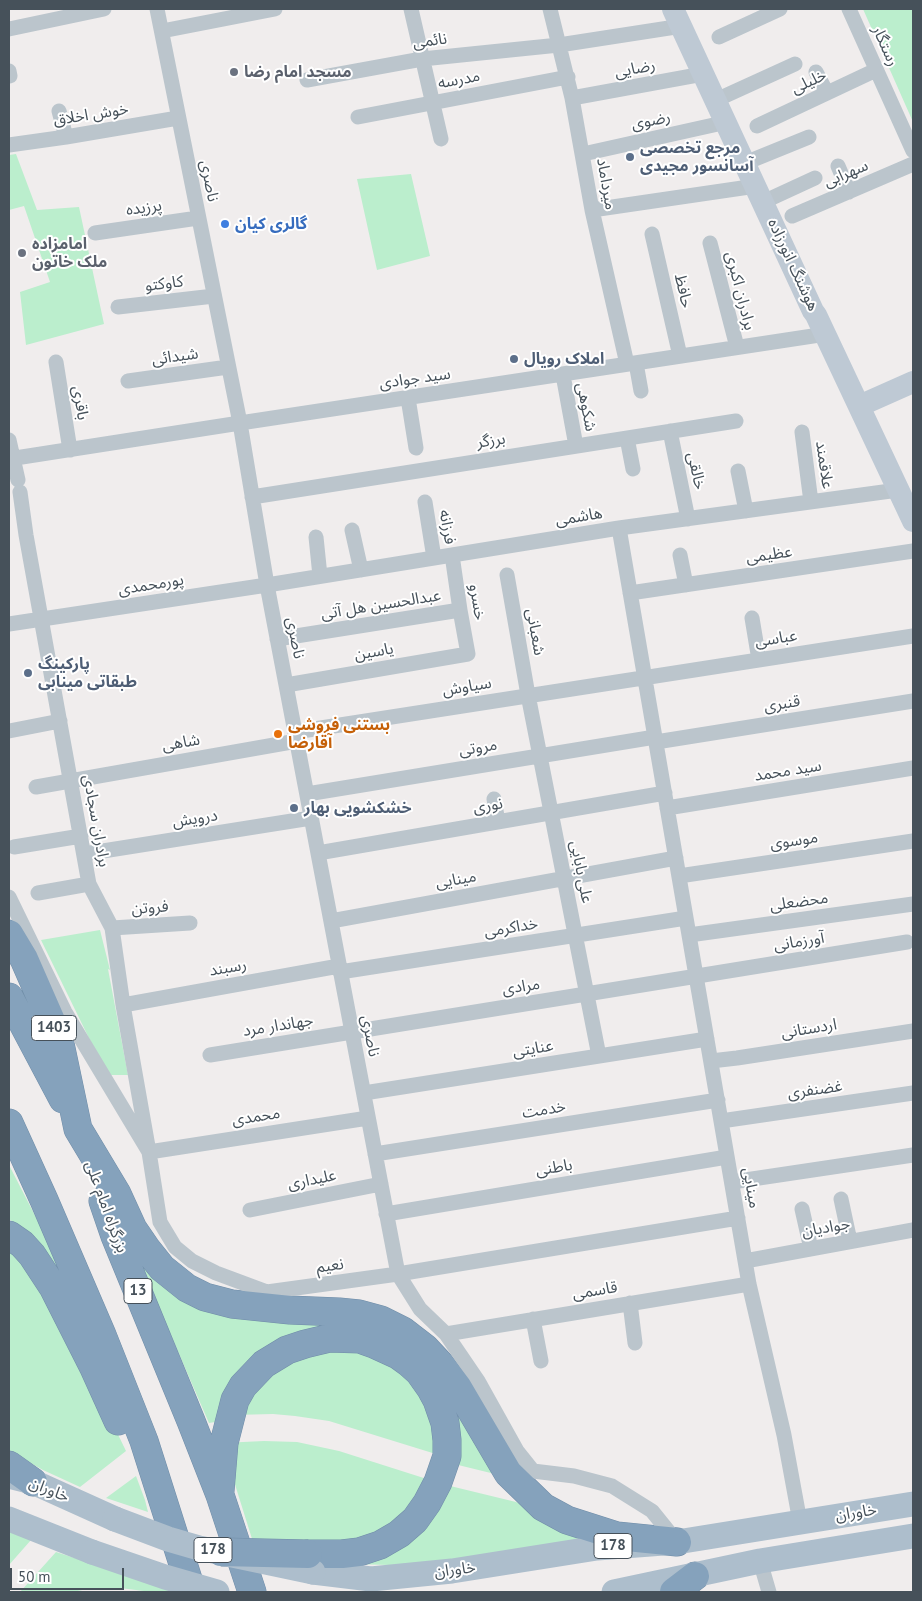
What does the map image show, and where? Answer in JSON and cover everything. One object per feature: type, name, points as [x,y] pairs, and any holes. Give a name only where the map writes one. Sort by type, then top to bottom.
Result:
[{"type":"highway","name":"1403","points":[[9,934],[24,959],[59,1039],[78,1129]]},
{"type":"highway","name":"بزرگراه امام علی","points":[[9,997],[78,1129],[115,1236],[188,1412],[220,1495],[252,1592]]},
{"type":"highway","points":[[9,1123],[102,1335],[144,1441],[192,1592]]},
{"type":"highway","points":[[78,1129],[117,1194],[133,1230],[162,1268],[187,1288],[205,1297],[232,1304],[359,1314],[381,1320],[403,1330],[425,1348],[440,1364],[458,1388],[508,1473],[543,1507],[567,1520],[617,1536],[677,1542]]},
{"type":"highway","points":[[9,1150],[44,1200]]},
{"type":"highway","points":[[9,1235],[22,1244],[53,1287],[94,1368],[130,1448],[164,1506]]},
{"type":"highway","points":[[220,1495],[224,1444],[235,1400],[243,1386],[264,1364],[296,1347],[330,1338],[360,1339],[374,1344],[409,1363],[424,1380],[437,1400],[445,1423],[447,1456],[438,1482],[427,1502],[415,1520],[399,1534],[380,1545],[360,1552],[342,1554],[310,1563],[221,1552]]},
{"type":"highway","points":[[9,1465],[21,1479]]},
{"type":"highway","points":[[674,1592],[695,1576]]},
{"type":"main road","name":"هوشنگ انورزاده","points":[[678,18],[813,311],[826,334],[908,507]]},
{"type":"main road","points":[[859,406],[913,382]]},
{"type":"main road","name":"خاوران","points":[[21,1479],[115,1519],[168,1539],[221,1552]]},
{"type":"main road","name":"خاوران","points":[[310,1563],[371,1579],[452,1570],[597,1548],[677,1542],[913,1504]]},
{"type":"main road","name":"178","points":[[9,1519],[92,1552],[216,1592]]},
{"type":"main road","name":"خاوران","points":[[614,1592],[760,1561],[913,1536]]},
{"type":"street","points":[[9,29],[104,9]]},
{"type":"street","name":"ناصری","points":[[158,9],[178,118],[240,423],[277,639],[398,1274]]},
{"type":"street","points":[[162,31],[228,13],[275,9]]},
{"type":"street","points":[[411,9],[441,139]]},
{"type":"street","name":"میرداماد","points":[[550,9],[568,77],[592,210],[632,364],[641,390]]},
{"type":"street","points":[[719,37],[780,9]]},
{"type":"street","name":"رستگار","points":[[849,9],[913,151]]},
{"type":"street","name":"نائمی","points":[[307,80],[422,59],[559,45],[678,18]]},
{"type":"street","points":[[716,100],[795,64]]},
{"type":"street","name":"خلیلی","points":[[757,126],[876,70]]},
{"type":"street","points":[[816,72],[827,93]]},
{"type":"street","name":"رضایی","points":[[572,98],[704,74]]},
{"type":"street","name":"مدرسه","points":[[358,117],[568,77]]},
{"type":"street","points":[[59,111],[66,137]]},
{"type":"street","name":"خوش اخلاق","points":[[9,145],[178,118]]},
{"type":"street","name":"رضوی","points":[[583,154],[726,122]]},
{"type":"street","points":[[745,163],[809,137]]},
{"type":"street","name":"سهرابی","points":[[792,216],[913,164]]},
{"type":"street","points":[[838,166],[849,192]]},
{"type":"street","points":[[592,210],[759,194],[815,178]]},
{"type":"street","name":"پرزیده","points":[[95,233],[198,218]]},
{"type":"street","name":"حافظ","points":[[652,234],[680,356]]},
{"type":"street","name":"برادران اکبری","points":[[710,244],[737,348]]},
{"type":"street","name":"کاوکتو","points":[[118,307],[214,296]]},
{"type":"street","name":"سید جوادی","points":[[10,459],[826,334]]},
{"type":"street","name":"باقری","points":[[56,362],[70,450]]},
{"type":"street","name":"شیدائی","points":[[128,382],[228,367]]},
{"type":"street","name":"شکوهی","points":[[563,375],[576,446]]},
{"type":"street","points":[[408,398],[416,448]]},
{"type":"street","name":"برزگر","points":[[252,496],[736,421]]},
{"type":"street","name":"خالقی","points":[[670,431],[688,519]]},
{"type":"street","name":"علاقمند","points":[[802,432],[811,502]]},
{"type":"street","points":[[627,438],[633,469]]},
{"type":"street","name":"برادران سجادی","points":[[9,440],[10,459],[19,486],[26,535],[89,884],[112,928],[123,1005],[160,1222],[175,1247],[192,1261],[216,1273],[267,1292]]},
{"type":"street","points":[[738,471],[746,511]]},
{"type":"street","name":"فرزانه","points":[[425,502],[434,558]]},
{"type":"street","name":"هاشمی","points":[[267,585],[619,528],[811,502],[908,507]]},
{"type":"street","name":"مینایی","points":[[619,528],[749,1284],[784,1435],[800,1522]]},
{"type":"street","points":[[352,530],[361,570]]},
{"type":"street","points":[[316,537],[320,576]]},
{"type":"street","name":"عظیمی","points":[[630,593],[913,551]]},
{"type":"street","name":"خسرو","points":[[452,555],[468,654]]},
{"type":"street","points":[[680,555],[686,585]]},
{"type":"street","name":"شعبانی","points":[[507,575],[528,696]]},
{"type":"street","name":"پورمحمدی","points":[[9,624],[267,585]]},
{"type":"street","name":"عبدالحسین هل آتی","points":[[277,639],[460,610]]},
{"type":"street","points":[[752,618],[759,660]]},
{"type":"street","name":"عباسی","points":[[645,677],[913,636]]},
{"type":"street","name":"یاسین","points":[[286,685],[468,654]]},
{"type":"street","name":"سیاوش","points":[[296,737],[645,677]]},
{"type":"street","name":"علی بابایی","points":[[528,696],[598,1056]]},
{"type":"street","name":"قنبری","points":[[656,739],[913,701]]},
{"type":"street","points":[[9,731],[60,722]]},
{"type":"street","name":"شاهی","points":[[36,787],[296,737]]},
{"type":"street","name":"مروتی","points":[[307,794],[656,739]]},
{"type":"street","name":"سید محمد","points":[[666,801],[913,768]]},
{"type":"street","points":[[494,799],[498,822]]},
{"type":"street","name":"نوری","points":[[318,853],[551,813],[666,801]]},
{"type":"street","name":"درویش","points":[[84,854],[311,818]]},
{"type":"street","points":[[14,846],[80,836]]},
{"type":"street","name":"موسوی","points":[[679,876],[913,841]]},
{"type":"street","name":"مینایی","points":[[331,921],[676,858]]},
{"type":"street","points":[[38,893],[89,884]]},
{"type":"street","points":[[9,897],[64,1012],[149,1152]]},
{"type":"street","name":"محضعلی","points":[[689,935],[913,904]]},
{"type":"street","name":"خداکرمی","points":[[340,969],[686,918]]},
{"type":"street","name":"فروتن","points":[[112,928],[190,923]]},
{"type":"street","name":"آورزمانی","points":[[696,976],[907,942]]},
{"type":"street","name":"رسبند","points":[[123,1005],[340,969]]},
{"type":"street","name":"مرادی","points":[[352,1032],[696,976]]},
{"type":"street","name":"اردستانی","points":[[711,1061],[913,1031]]},
{"type":"street","name":"جهاندار مرد","points":[[210,1055],[352,1032]]},
{"type":"street","name":"عنایتی","points":[[364,1093],[707,1039]]},
{"type":"street","name":"غضنفری","points":[[721,1121],[913,1093]]},
{"type":"street","name":"خدمت","points":[[375,1154],[718,1100]]},
{"type":"street","name":"محمدی","points":[[149,1152],[368,1118]]},
{"type":"street","points":[[732,1182],[913,1155]]},
{"type":"street","name":"باطنی","points":[[386,1214],[728,1157]]},
{"type":"street","name":"علیداری","points":[[250,1210],[381,1184]]},
{"type":"street","points":[[841,1199],[850,1242]]},
{"type":"street","points":[[802,1209],[810,1249]]},
{"type":"street","points":[[677,1542],[652,1511],[612,1486],[574,1476],[533,1471],[517,1451],[478,1381],[446,1334],[420,1309],[398,1274],[738,1218]]},
{"type":"street","name":"جوادیان","points":[[745,1261],[913,1230]]},
{"type":"street","name":"نعیم","points":[[267,1292],[398,1274]]},
{"type":"street","name":"قاسمی","points":[[446,1334],[749,1284]]},
{"type":"street","points":[[630,1304],[635,1343]]},
{"type":"street","points":[[533,1319],[541,1361]]},
{"type":"street","points":[[760,1561],[769,1592]]},
{"type":"green space","points":[[863,9],[913,9],[913,122]]},
{"type":"green space","points":[[16,154],[37,210],[79,207],[104,324],[26,345],[20,292],[50,282],[24,206],[9,210],[9,155]]},
{"type":"green space","points":[[411,174],[430,256],[377,270],[357,179]]},
{"type":"green space","points":[[100,930],[110,970],[108,969],[128,1075],[107,1075],[41,940]]},
{"type":"green space","points":[[9,1165],[42,1229],[92,1343],[24,1230],[9,1219]]},
{"type":"green space","points":[[9,1245],[19,1252],[93,1383],[126,1451],[80,1487],[43,1470],[9,1451]]},
{"type":"green space","points":[[136,1255],[160,1274],[337,1321],[414,1346],[503,1476],[450,1463],[416,1359],[293,1342],[221,1421],[209,1423]]},
{"type":"green space","points":[[309,1347],[380,1353],[427,1395],[439,1455],[329,1421],[273,1414],[234,1415],[246,1391]]},
{"type":"green space","points":[[297,1442],[339,1451],[430,1480],[426,1491],[378,1541],[253,1542],[222,1443]]},
{"type":"green space","points":[[136,1476],[145,1500],[148,1512],[106,1498]]},
{"type":"green space","points":[[442,1484],[516,1502],[593,1537],[441,1563],[353,1564]]},
{"type":"green space","points":[[9,1531],[31,1540],[9,1565]]},
{"type":"green space","points":[[56,1552],[180,1592],[104,1588],[73,1592],[20,1592]]},
{"type":"place","name":"مسجد امام رضا","points":[[234,72]]},
{"type":"place","name":"مرجع تخصصی آسانسور مجیدی","points":[[630,157]]},
{"type":"place","name":"گالری کیان","points":[[225,224]]},
{"type":"place","name":"امامزاده ملک خاتون","points":[[22,253]]},
{"type":"place","name":"املاک رویال","points":[[514,359]]},
{"type":"place","name":"پارکینگ طبقاتی مینابی","points":[[28,673]]},
{"type":"place","name":"بستنی فروشی آقارضا","points":[[278,734]]},
{"type":"place","name":"خشکشویی بهار","points":[[294,808]]}]
